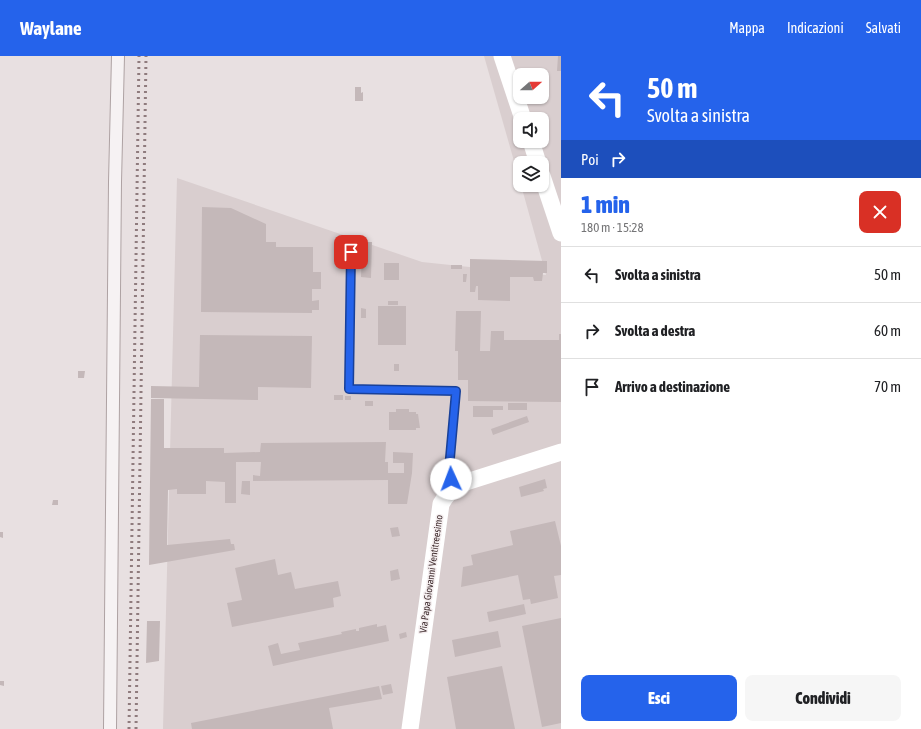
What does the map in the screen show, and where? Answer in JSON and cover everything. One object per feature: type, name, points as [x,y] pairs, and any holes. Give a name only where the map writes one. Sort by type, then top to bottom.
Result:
[{"type":"street","points":[[110,729],[114,198],[118,56]]},
{"type":"street","points":[[502,56],[521,112]]},
{"type":"street","points":[[547,192],[561,233]]},
{"type":"street","points":[[452,489],[460,484],[561,452]]},
{"type":"street","name":"Via Papa Giovanni Ventitreesimo","points":[[410,729],[441,504],[445,496],[452,489]]},
{"type":"lane","points":[[351,252],[349,389],[456,391],[449,469],[452,489]]},
{"type":"shaded area","points":[[484,56],[561,56],[561,729],[163,729],[177,178],[422,262],[546,275],[523,192],[549,192],[549,156],[513,156],[513,158]]},
{"type":"building","points":[[558,56],[561,56],[561,71],[557,71]]},
{"type":"building","points":[[355,87],[361,87],[361,93],[363,92],[363,101],[355,101]]},
{"type":"building","points":[[202,207],[231,208],[266,224],[266,242],[276,242],[276,247],[313,247],[313,272],[321,272],[321,289],[312,289],[312,301],[319,300],[319,310],[312,310],[312,313],[201,312]]},
{"type":"building","points":[[360,242],[372,242],[371,278],[361,277],[362,252],[360,251]]},
{"type":"building","points":[[470,259],[547,261],[547,273],[543,273],[542,281],[534,281],[533,277],[510,277],[510,301],[478,300],[478,286],[476,286],[475,292],[470,292]]},
{"type":"building","points":[[384,263],[399,263],[399,280],[384,280]]},
{"type":"building","points":[[451,265],[462,265],[462,269],[451,269]]},
{"type":"building","points":[[463,274],[467,274],[466,282],[463,282]]},
{"type":"building","points":[[388,301],[398,301],[398,305],[388,305]]},
{"type":"building","points":[[378,306],[406,306],[406,345],[378,345]]},
{"type":"building","points":[[361,308],[366,309],[366,318],[361,318]]},
{"type":"building","points":[[456,311],[481,311],[480,351],[490,351],[491,331],[504,331],[504,340],[559,340],[559,334],[561,334],[561,402],[468,401],[468,380],[458,380],[458,351],[455,351]]},
{"type":"building","points":[[200,335],[312,336],[311,388],[258,387],[258,400],[151,398],[151,386],[199,387]]},
{"type":"building","points":[[394,364],[399,364],[399,371],[394,371]]},
{"type":"building","points":[[78,371],[85,371],[84,378],[78,378]]},
{"type":"building","points":[[334,395],[343,395],[343,400],[334,400]]},
{"type":"building","points":[[345,396],[351,396],[351,400],[345,400]]},
{"type":"building","points":[[151,399],[164,399],[164,448],[224,448],[224,453],[260,452],[261,443],[386,442],[385,462],[388,462],[388,473],[404,473],[404,463],[393,463],[393,452],[413,453],[412,473],[407,504],[388,504],[388,480],[253,481],[253,475],[260,476],[261,462],[236,462],[236,503],[225,503],[225,482],[206,481],[206,494],[177,494],[177,489],[168,490],[167,545],[230,539],[231,544],[234,544],[235,550],[149,565]]},
{"type":"building","points":[[365,401],[373,401],[373,406],[365,406]]},
{"type":"building","points":[[508,403],[527,403],[527,410],[508,410]]},
{"type":"building","points":[[473,406],[503,406],[503,410],[493,410],[493,417],[473,417]]},
{"type":"building","points":[[396,409],[409,409],[409,412],[416,412],[416,414],[418,414],[420,428],[416,428],[416,430],[389,430],[389,412],[396,412]]},
{"type":"building","points":[[527,416],[529,422],[493,435],[491,429]]},
{"type":"building","points":[[545,479],[547,488],[543,489],[544,491],[521,497],[519,487]]},
{"type":"building","points":[[242,481],[250,481],[250,495],[241,494]]},
{"type":"building","points":[[53,500],[58,500],[58,505],[52,505]]},
{"type":"building","points":[[555,521],[561,546],[561,575],[554,576],[558,598],[531,604],[530,599],[523,600],[518,575],[461,587],[463,567],[473,565],[471,555],[513,545],[510,531]]},
{"type":"building","points":[[398,527],[400,536],[392,537],[390,528]]},
{"type":"building","points":[[0,532],[3,532],[3,538],[0,537]]},
{"type":"building","points":[[275,559],[278,575],[291,572],[295,589],[338,581],[341,596],[333,598],[334,607],[232,627],[227,603],[242,600],[235,568]]},
{"type":"building","points":[[398,569],[400,579],[391,581],[390,571]]},
{"type":"building","points":[[524,604],[526,614],[489,622],[487,612]]},
{"type":"building","points":[[561,618],[561,723],[542,727],[522,626]]},
{"type":"building","points":[[147,621],[160,621],[159,661],[146,663]]},
{"type":"building","points":[[377,624],[377,627],[386,625],[389,641],[273,666],[268,646],[278,643],[281,654],[300,650],[298,643],[342,634],[341,632],[356,629],[356,631],[359,631],[359,628]]},
{"type":"building","points":[[498,631],[501,647],[455,657],[452,640]]},
{"type":"building","points":[[406,632],[407,637],[400,639],[399,634]]},
{"type":"building","points":[[502,666],[515,729],[456,729],[447,677]]},
{"type":"building","points":[[0,681],[4,681],[4,686],[0,685]]},
{"type":"building","points":[[391,684],[393,693],[383,695],[381,686]]},
{"type":"building","points":[[379,686],[382,699],[329,708],[333,729],[192,729],[191,723]]},
{"type":"railway","points":[[129,729],[139,56]]},
{"type":"railway","points":[[136,729],[146,56]]},
{"type":"route","points":[[351,252],[349,389],[456,391],[449,469],[451,479]]}]
